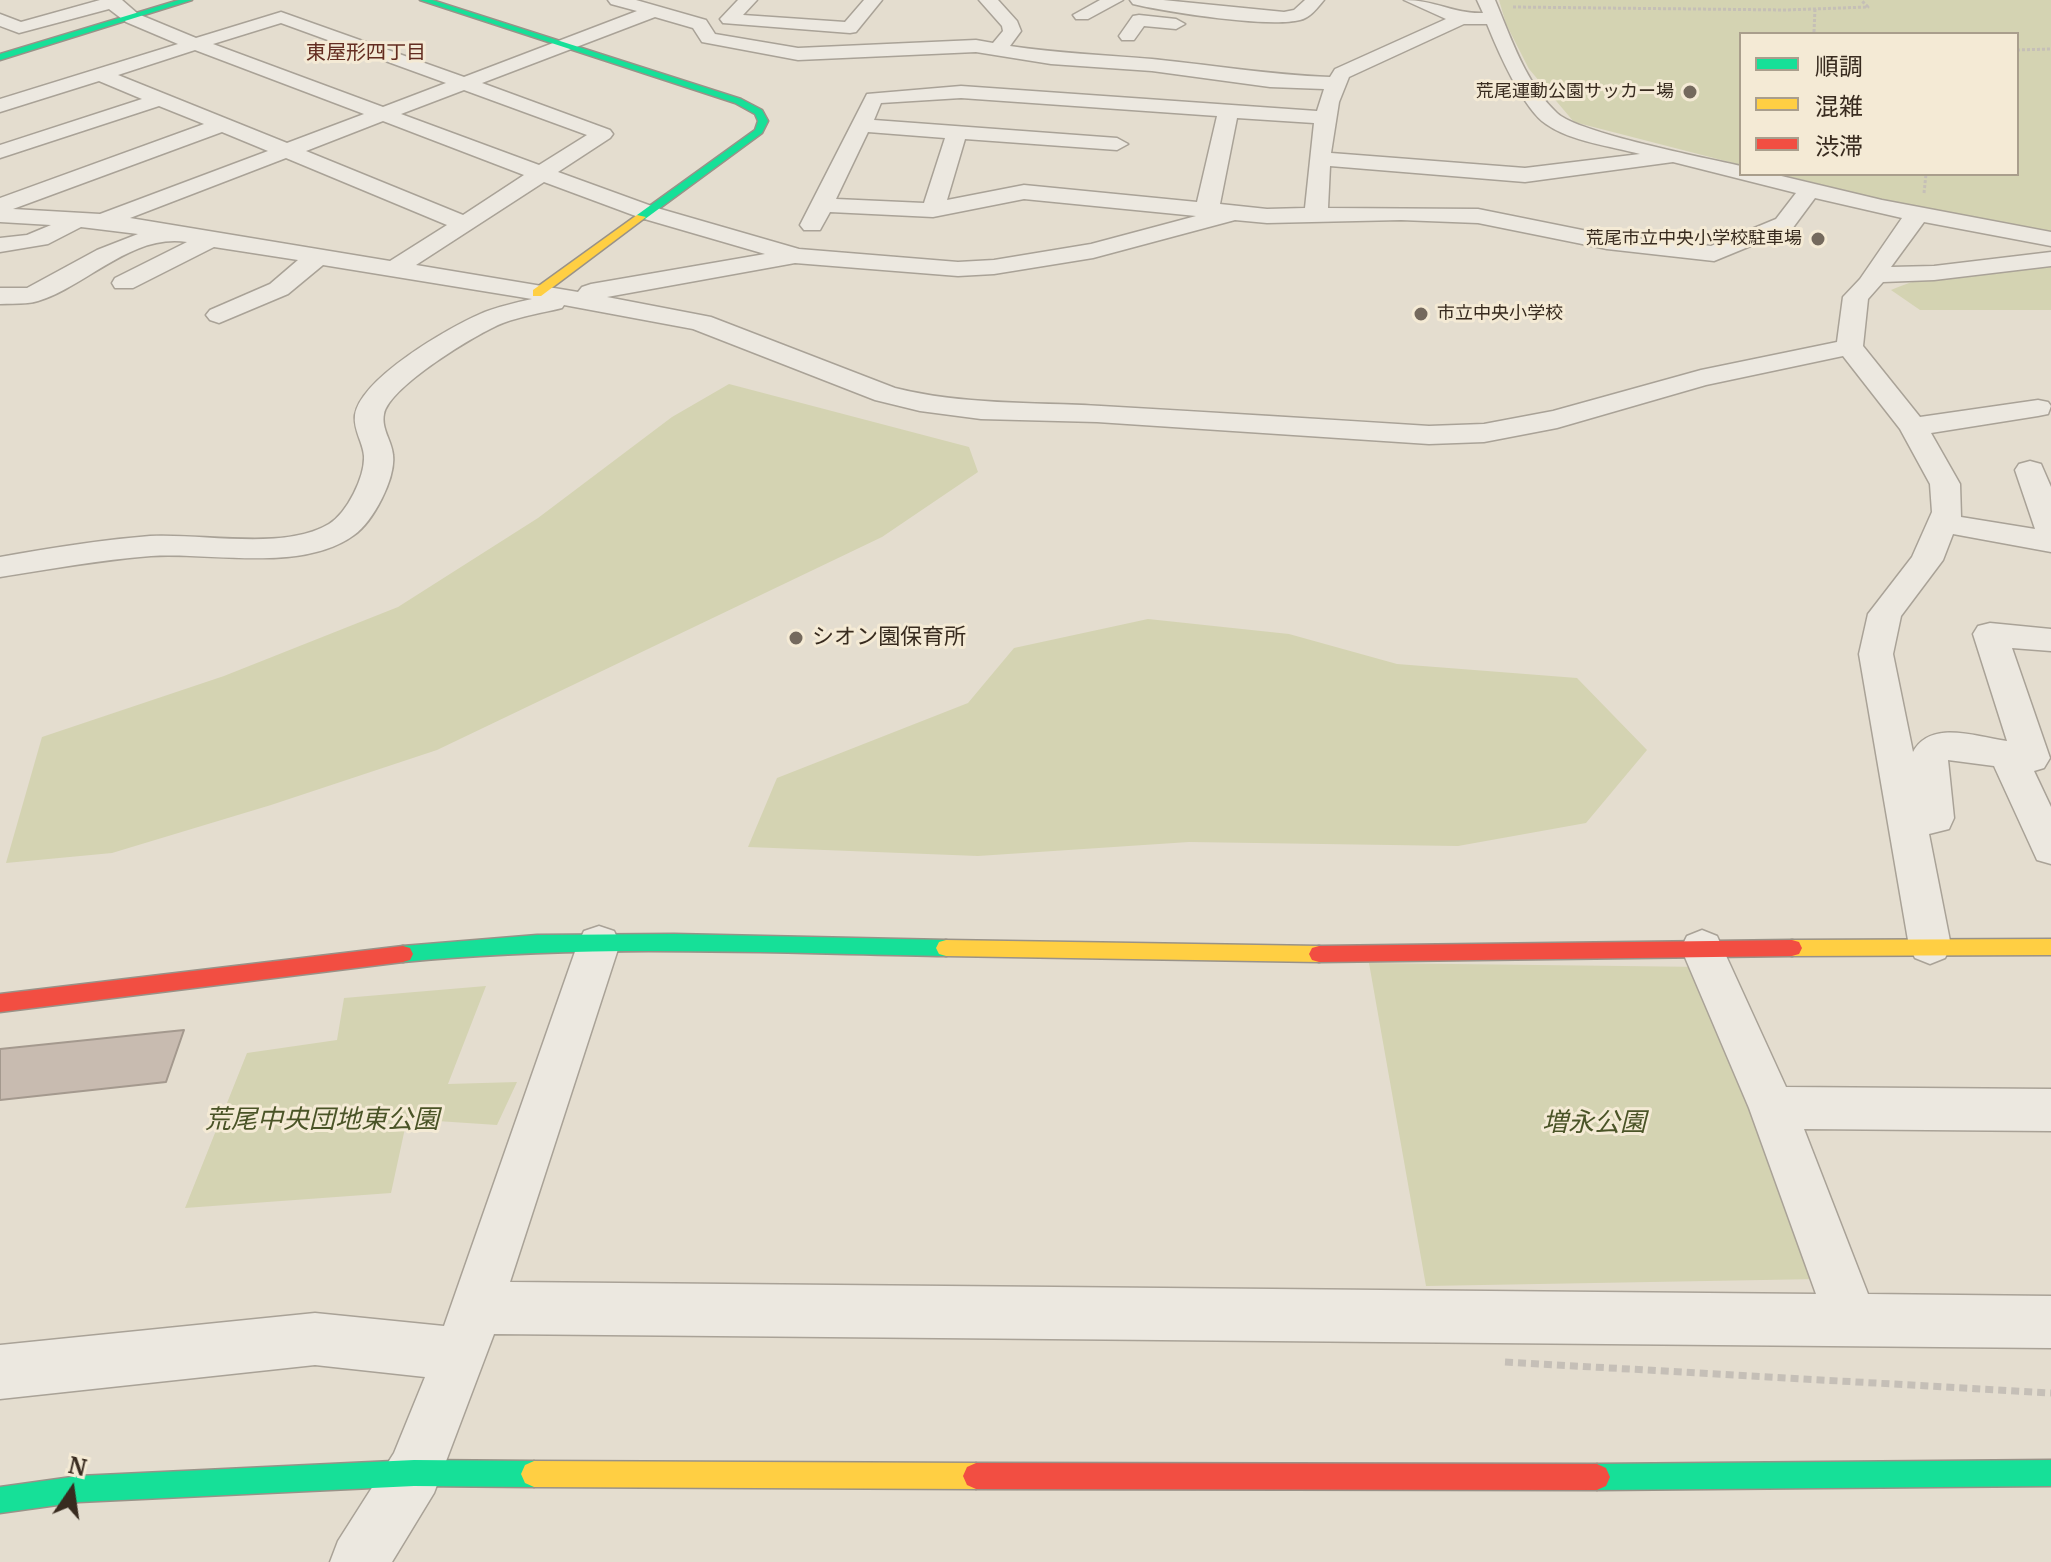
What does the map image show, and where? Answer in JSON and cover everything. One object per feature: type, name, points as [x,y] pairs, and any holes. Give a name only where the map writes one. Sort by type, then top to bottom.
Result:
[{"type":"street","points":[[0,57],[188,0]]},
{"type":"street","points":[[424,0],[738,101],[759,112],[763,121],[759,131],[649,213],[556,296]]},
{"type":"street","points":[[617,0],[700,24],[709,38],[798,54],[976,46],[1051,58],[1152,65],[1270,81],[1334,83]]},
{"type":"street","points":[[748,0],[729,19],[850,28],[872,2]]},
{"type":"street","points":[[988,0],[1011,25],[1012,31],[998,49]]},
{"type":"street","points":[[1082,15],[1114,0]]},
{"type":"street","points":[[1139,0],[1182,18]]},
{"type":"street","points":[[1128,36],[1139,20],[1284,17],[1299,15],[1315,0]]},
{"type":"street","points":[[1413,0],[1461,19]]},
{"type":"street","points":[[0,19],[19,28],[112,1],[132,18],[195,44],[542,174],[649,213],[797,256],[958,269],[994,267],[1093,251],[1233,213]]},
{"type":"street","points":[[843,1],[872,2]]},
{"type":"street","points":[[1316,214],[1326,118],[1334,83],[1342,73],[1489,8],[1516,71],[1551,119],[1583,133],[1739,173]]},
{"type":"street","points":[[103,221],[654,11]]},
{"type":"street","points":[[0,106],[281,17],[603,134],[394,269]]},
{"type":"street","points":[[99,74],[463,223]]},
{"type":"street","points":[[797,256],[874,98],[961,92],[1326,118]]},
{"type":"street","points":[[0,152],[157,100]]},
{"type":"street","points":[[1103,184],[1131,104]]},
{"type":"street","points":[[1207,210],[1228,111]]},
{"type":"street","points":[[0,206],[222,125]]},
{"type":"street","points":[[860,125],[1117,144]]},
{"type":"street","points":[[933,210],[957,132]]},
{"type":"street","points":[[822,205],[933,210],[1024,192],[1103,184],[1207,210],[1267,216],[1316,214],[1456,192],[1525,175],[1673,156]]},
{"type":"street","points":[[1322,159],[1456,192],[1532,225],[1644,248],[1714,254],[1784,224],[1809,191]]},
{"type":"street","points":[[1751,176],[1809,191],[2051,239]]},
{"type":"street","points":[[1915,213],[1911,225],[1856,297],[1850,347],[1913,427],[1945,484],[1947,512],[1943,523],[1927,560],[1885,614],[1876,654],[1930,946]]},
{"type":"street","points":[[0,215],[103,221],[702,323],[842,379],[920,403],[981,411],[1097,414],[1429,435],[1484,433],[1557,419],[1701,378],[1850,347]]},
{"type":"street","points":[[0,245],[22,244],[53,236],[77,219]]},
{"type":"street","points":[[0,296],[32,295],[106,255],[167,231]]},
{"type":"street","points":[[124,283],[211,239]]},
{"type":"street","points":[[0,567],[92,552],[174,545],[270,546],[309,542],[334,534],[351,522],[370,496],[379,460],[368,421],[371,408],[408,371],[458,335],[491,318],[556,296],[797,256]]},
{"type":"street","points":[[219,315],[279,289],[317,257]]},
{"type":"street","points":[[1875,275],[1934,273],[2051,259]]},
{"type":"street","points":[[1913,427],[2038,408]]},
{"type":"street","points":[[2030,470],[2051,531]]},
{"type":"street","points":[[1943,523],[2051,542]]},
{"type":"street","points":[[1907,821],[1935,818],[1929,756],[1939,745],[2031,758],[1990,634],[2051,640]]},
{"type":"street","points":[[2008,755],[2051,849]]},
{"type":"street","points":[[0,1003],[457,947],[599,943],[1394,955],[1702,948],[2051,947]]},
{"type":"street","points":[[359,1562],[414,1473],[468,1331],[599,943]]},
{"type":"street","points":[[1702,948],[1772,1108],[1851,1318]]},
{"type":"street","points":[[1772,1108],[2051,1110]]},
{"type":"street","points":[[0,1372],[315,1339],[468,1331],[1851,1318],[2051,1322]]},
{"type":"street","points":[[0,1500],[79,1489],[414,1473],[1453,1479],[1899,1472],[2051,1473]]},
{"type":"path","points":[[1489,8],[1868,7],[1861,0]]},
{"type":"path","points":[[1814,32],[1815,9]]},
{"type":"path","points":[[2019,50],[2051,49]]},
{"type":"green space","points":[[1499,0],[2051,0],[2051,235],[1787,176],[2019,176],[2019,32],[1739,32],[1739,164],[1574,122],[1529,69],[1506,24]]},
{"type":"green space","points":[[2051,263],[2051,310],[1920,310],[1891,290],[1949,273]]},
{"type":"green space","points":[[729,384],[969,447],[978,472],[882,537],[437,750],[112,853],[6,863],[42,737],[224,676],[398,607],[538,518],[672,417]]},
{"type":"green space","points":[[1148,619],[1289,634],[1397,664],[1577,678],[1647,750],[1586,823],[1458,846],[1189,842],[978,856],[748,847],[777,778],[968,703],[1014,648]]},
{"type":"green space","name":"増永公園","points":[[1369,963],[1707,967],[1819,1279],[1426,1286]]},
{"type":"green space","name":"荒尾中央団地東公園","points":[[486,986],[448,1084],[517,1082],[497,1125],[407,1119],[391,1193],[185,1208],[247,1053],[337,1040],[344,998]]},
{"type":"building","points":[[184,1030],[166,1082],[0,1100],[0,1049]]},
{"type":"traffic: fast","points":[[0,57],[188,0]]},
{"type":"traffic: fast","points":[[424,0],[738,101],[759,112],[763,121],[759,131],[641,217]]},
{"type":"traffic: fast","points":[[403,954],[470,947],[606,942],[946,948]]},
{"type":"traffic: fast","points":[[0,1500],[79,1489],[414,1473],[534,1474]]},
{"type":"traffic: fast","points":[[1597,1477],[2051,1473]]},
{"type":"traffic: slow","points":[[537,293],[641,217]]},
{"type":"traffic: slow","points":[[1792,948],[2051,947]]},
{"type":"traffic: slow","points":[[946,948],[1319,954]]},
{"type":"traffic: slow","points":[[534,1474],[976,1476]]},
{"type":"traffic: jam","points":[[1319,954],[1792,948]]},
{"type":"traffic: jam","points":[[0,1003],[403,954]]},
{"type":"traffic: jam","points":[[976,1476],[1597,1477]]},
{"type":"place","name":"荒尾運動公園サッカー場","points":[[1690,92]]},
{"type":"place","name":"荒尾市立中央小学校駐車場","points":[[1818,239]]},
{"type":"place","name":"市立中央小学校","points":[[1421,314]]},
{"type":"place","name":"シオン園保育所","points":[[796,638]]},
{"type":"district","name":"東屋形四丁目","points":[[366,53]]}]
